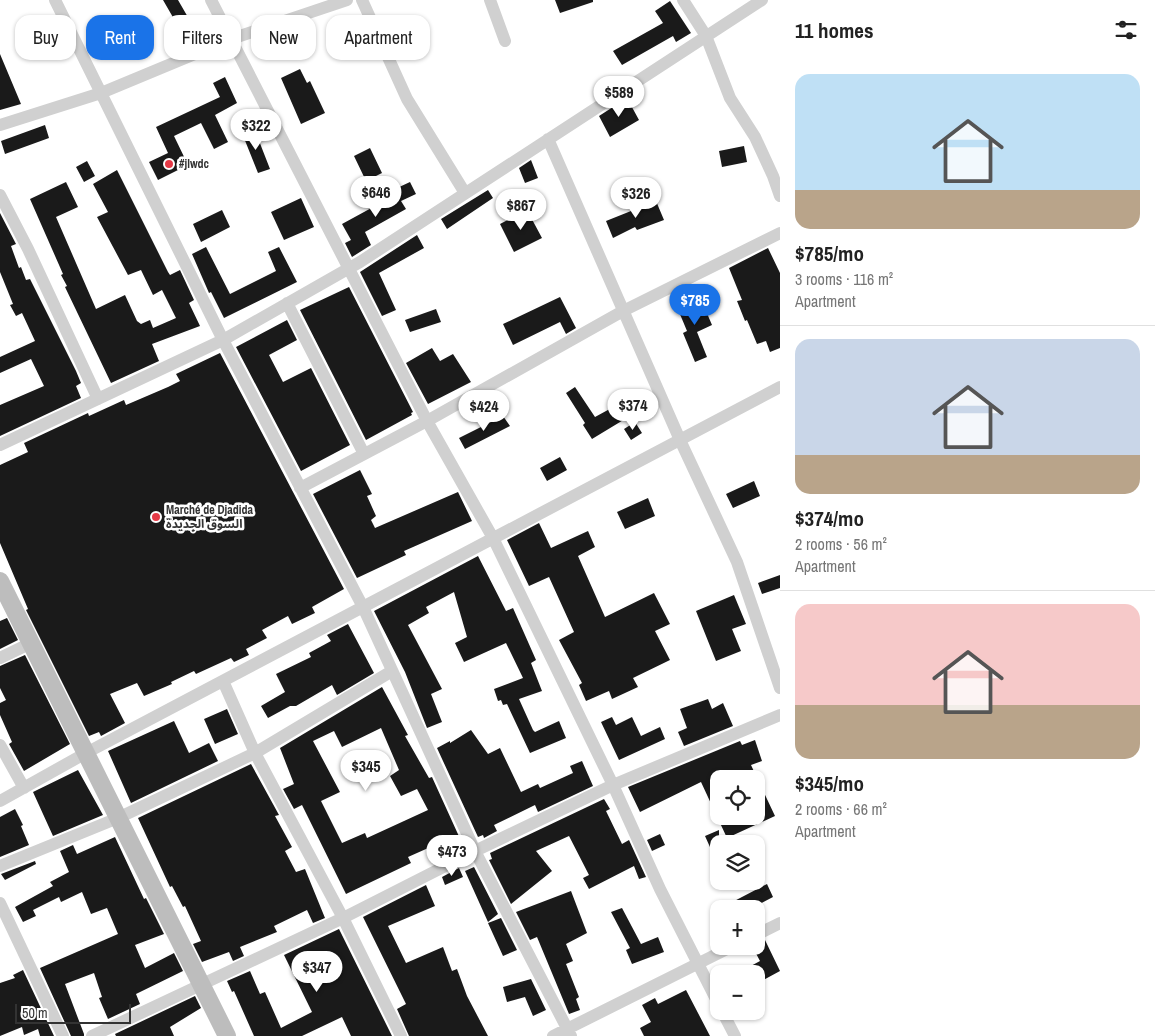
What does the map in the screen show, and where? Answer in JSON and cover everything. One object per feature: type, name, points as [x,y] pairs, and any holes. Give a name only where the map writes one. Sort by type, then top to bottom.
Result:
[{"type":"main road","points":[[0,582],[227,1036]]},
{"type":"street","points":[[55,0],[223,340],[362,607],[475,851],[569,1033]]},
{"type":"street","points":[[211,0],[218,15]]},
{"type":"street","points":[[241,35],[347,0]]},
{"type":"street","points":[[362,0],[406,99],[465,193]]},
{"type":"street","points":[[490,0],[505,41]]},
{"type":"street","points":[[683,0],[706,36],[730,98],[755,137],[780,196]]},
{"type":"street","points":[[0,445],[223,340],[348,268],[762,0]]},
{"type":"street","points":[[0,125],[101,93],[180,60]]},
{"type":"street","points":[[241,60],[427,421],[493,538],[613,786],[660,889],[710,987]]},
{"type":"street","points":[[548,139],[680,440],[737,562],[780,688]]},
{"type":"street","points":[[0,195],[28,249],[98,399]]},
{"type":"street","points":[[300,488],[427,421],[623,311],[780,233]]},
{"type":"street","points":[[287,303],[364,454]]},
{"type":"street","points":[[0,802],[86,753],[223,680],[780,387]]},
{"type":"street","points":[[0,658],[31,643]]},
{"type":"street","points":[[0,866],[118,818],[255,753],[392,671]]},
{"type":"street","points":[[223,680],[255,753],[343,918],[401,1036]]},
{"type":"street","points":[[92,1036],[343,918],[475,851],[613,786],[780,715]]},
{"type":"street","points":[[0,745],[24,788]]},
{"type":"street","points":[[0,903],[63,1036]]},
{"type":"street","points":[[765,931],[780,924]]},
{"type":"street","points":[[553,1036],[569,1033],[714,955]]},
{"type":"street","points":[[727,1020],[735,1036]]},
{"type":"building","points":[[163,0],[178,0],[187,15],[172,15]]},
{"type":"building","points":[[555,0],[593,0],[593,2],[560,13]]},
{"type":"building","points":[[670,1],[691,33],[676,42],[673,36],[622,65],[613,51],[663,23],[655,11]]},
{"type":"building","points":[[0,54],[21,104],[0,110]]},
{"type":"building","points":[[300,69],[307,83],[310,81],[325,113],[301,124],[281,78]]},
{"type":"building","points":[[225,77],[237,103],[215,115],[228,142],[214,149],[201,123],[174,136],[188,165],[158,180],[149,162],[168,153],[156,127],[220,97],[213,83]]},
{"type":"building","points":[[627,98],[639,120],[610,137],[599,116]]},
{"type":"building","points":[[45,125],[49,138],[5,154],[1,141]]},
{"type":"building","points":[[254,128],[270,169],[258,173],[242,133]]},
{"type":"building","points":[[744,146],[747,162],[722,167],[719,151]]},
{"type":"building","points":[[370,148],[382,173],[366,181],[354,156]]},
{"type":"building","points":[[531,160],[538,178],[525,183],[519,168]]},
{"type":"building","points":[[87,161],[95,176],[84,182],[76,167]]},
{"type":"building","points":[[117,170],[168,272],[170,275],[180,270],[194,300],[189,303],[200,326],[152,344],[159,361],[111,383],[65,287],[67,286],[61,275],[63,274],[30,199],[66,182],[78,207],[56,217],[96,309],[125,295],[137,321],[141,324],[150,320],[153,328],[176,318],[162,290],[153,295],[141,270],[128,275],[97,217],[108,212],[93,184]]},
{"type":"building","points":[[410,182],[416,194],[401,201],[406,209],[365,232],[371,245],[352,257],[345,243],[351,240],[342,224],[386,200],[382,195]]},
{"type":"building","points":[[488,190],[493,198],[447,229],[441,219]]},
{"type":"building","points":[[301,198],[314,227],[284,240],[271,212]]},
{"type":"building","points":[[656,201],[664,220],[637,230],[635,227],[613,238],[606,221]]},
{"type":"building","points":[[222,210],[230,227],[201,242],[193,224]]},
{"type":"building","points":[[527,210],[542,238],[514,252],[500,224]]},
{"type":"building","points":[[0,213],[16,244],[11,246],[19,268],[21,267],[26,280],[30,279],[76,371],[81,383],[76,386],[81,398],[0,436],[0,405],[44,386],[31,359],[0,373],[0,357],[35,341],[22,313],[16,316],[10,305],[13,304],[0,272]]},
{"type":"building","points":[[417,235],[424,248],[379,273],[396,310],[382,316],[360,272]]},
{"type":"building","points":[[206,247],[230,294],[276,271],[268,252],[279,247],[297,282],[224,318],[211,292],[209,293],[192,254]]},
{"type":"building","points":[[768,248],[780,273],[780,348],[770,352],[766,341],[757,344],[747,320],[745,321],[737,301],[742,300],[729,268]]},
{"type":"building","points":[[349,287],[413,412],[411,413],[412,415],[366,440],[300,310]]},
{"type":"building","points":[[560,297],[576,328],[566,334],[560,322],[513,345],[503,324]]},
{"type":"building","points":[[700,297],[712,325],[697,332],[707,357],[695,362],[683,333],[687,331],[677,307]]},
{"type":"building","points":[[436,309],[441,322],[410,332],[405,320]]},
{"type":"building","points":[[287,320],[297,340],[269,355],[283,382],[311,368],[350,445],[301,471],[236,347]]},
{"type":"building","points":[[432,348],[440,361],[453,354],[471,382],[428,404],[406,363]]},
{"type":"building","name":"Marché de Djadida السوق الجديدة","points":[[220,353],[344,589],[312,607],[315,613],[292,624],[288,616],[262,630],[267,638],[246,649],[249,655],[234,662],[231,658],[196,674],[194,671],[171,682],[172,684],[144,696],[137,683],[110,694],[125,723],[101,736],[99,732],[89,736],[26,610],[28,609],[0,543],[0,465],[28,452],[24,443],[88,413],[89,416],[124,400],[126,405],[168,387],[180,381],[176,374]]},
{"type":"building","points":[[575,387],[595,417],[617,405],[625,419],[592,439],[583,425],[585,423],[566,393]]},
{"type":"building","points":[[503,416],[510,426],[465,449],[459,438]]},
{"type":"building","points":[[635,422],[642,433],[631,440],[624,429]]},
{"type":"building","points":[[560,457],[567,470],[547,481],[540,468]]},
{"type":"building","points":[[360,470],[372,494],[367,496],[376,516],[371,520],[375,528],[458,492],[472,521],[404,551],[406,555],[357,578],[313,494]]},
{"type":"building","points":[[754,481],[760,496],[733,508],[726,494]]},
{"type":"building","points":[[648,498],[655,516],[625,529],[617,512]]},
{"type":"building","points":[[539,523],[551,548],[588,531],[595,547],[578,556],[605,617],[654,593],[670,624],[655,631],[670,660],[633,678],[638,687],[612,699],[609,691],[586,701],[579,685],[582,683],[559,640],[574,632],[549,577],[529,586],[507,540]]},
{"type":"building","points":[[478,556],[506,611],[513,608],[536,660],[531,663],[542,691],[519,699],[533,730],[535,732],[559,721],[566,738],[530,753],[507,704],[503,705],[501,700],[498,701],[494,689],[523,678],[506,643],[464,662],[455,643],[467,637],[454,592],[426,607],[429,613],[408,625],[442,689],[431,694],[442,722],[427,728],[405,672],[374,611]]},
{"type":"building","points":[[780,575],[780,588],[762,594],[758,583]]},
{"type":"building","points":[[734,595],[746,624],[732,629],[741,651],[716,661],[696,611]]},
{"type":"building","points":[[7,618],[18,640],[0,649],[0,621]]},
{"type":"building","points":[[348,624],[374,673],[337,695],[332,685],[296,706],[290,706],[268,718],[261,706],[285,692],[276,674],[311,657],[309,653],[331,641],[327,635]]},
{"type":"building","points":[[25,655],[70,744],[24,771],[9,744],[12,742],[0,715],[0,703],[6,700],[0,688],[0,666]]},
{"type":"building","points":[[382,687],[408,735],[405,736],[429,778],[432,777],[462,843],[449,849],[444,841],[408,857],[411,863],[346,894],[302,805],[294,809],[283,789],[294,784],[280,748]],"holes":[[[381,728],[399,770],[390,776],[401,796],[417,789],[428,810],[367,838],[365,833],[342,843],[321,801],[340,792],[313,741],[334,731],[342,747]]]},
{"type":"building","points":[[708,699],[712,709],[723,703],[733,726],[684,746],[678,732],[687,728],[680,709]]},
{"type":"building","points":[[227,709],[238,734],[215,744],[204,719]]},
{"type":"building","points":[[612,717],[616,725],[632,717],[641,736],[660,727],[665,739],[619,760],[601,722]]},
{"type":"building","points":[[174,721],[189,753],[209,743],[218,761],[131,803],[108,751]]},
{"type":"building","points":[[471,730],[488,754],[500,748],[521,792],[538,784],[540,788],[573,773],[570,766],[582,761],[593,786],[538,812],[535,805],[494,825],[497,831],[484,838],[483,835],[478,837],[437,748],[450,741],[450,743]]},
{"type":"building","points":[[755,740],[762,761],[751,765],[753,770],[710,770],[710,801],[701,782],[640,812],[628,787],[740,741],[742,745]]},
{"type":"building","points":[[251,764],[279,815],[275,816],[292,847],[285,851],[296,872],[305,869],[325,918],[313,923],[307,910],[274,926],[277,932],[240,947],[244,956],[233,961],[229,952],[202,962],[193,944],[201,941],[185,906],[183,907],[172,886],[170,887],[138,818]]},
{"type":"building","points":[[78,770],[103,815],[53,836],[33,792]]},
{"type":"building","points":[[765,795],[775,816],[765,821]]},
{"type":"building","points":[[604,799],[610,809],[606,811],[622,844],[629,840],[646,877],[639,879],[634,866],[589,889],[583,878],[589,875],[569,836],[536,851],[552,871],[511,904],[489,860],[492,859],[490,853]]},
{"type":"building","points":[[15,809],[23,825],[21,826],[29,845],[0,857],[0,817]]},
{"type":"building","points":[[721,825],[755,825],[734,835],[726,835]]},
{"type":"building","points":[[719,830],[719,835],[710,835],[710,847],[705,836]]},
{"type":"building","points":[[660,834],[665,845],[652,851],[647,840]]},
{"type":"building","points":[[115,837],[144,899],[146,898],[164,934],[135,945],[145,968],[174,953],[183,971],[136,994],[140,1004],[108,1019],[99,998],[102,997],[94,973],[65,984],[84,1034],[84,1036],[71,1036],[40,968],[118,934],[107,908],[91,914],[82,892],[61,902],[59,897],[33,910],[36,916],[23,922],[15,907],[53,886],[50,882],[69,872],[60,851],[73,845],[77,854]]},
{"type":"building","points":[[35,861],[36,864],[5,880],[1,874]]},
{"type":"building","points":[[474,867],[498,914],[488,922],[465,871]]},
{"type":"building","points":[[459,868],[463,877],[445,885],[442,877]]},
{"type":"building","points":[[767,884],[773,897],[765,901],[736,900],[755,890],[765,890],[765,885]]},
{"type":"building","points":[[426,885],[435,906],[388,926],[406,963],[443,947],[452,971],[457,969],[467,996],[488,1036],[409,1036],[397,1009],[406,1004],[363,917]]},
{"type":"building","points":[[571,891],[587,933],[566,944],[573,961],[566,964],[579,997],[576,999],[580,1010],[569,1014],[537,937],[530,940],[516,912]]},
{"type":"building","points":[[622,908],[641,944],[658,937],[664,952],[632,964],[626,950],[630,948],[611,912]]},
{"type":"building","points":[[501,918],[517,950],[503,956],[488,923]]},
{"type":"building","points":[[339,929],[392,1036],[351,1036],[342,1017],[302,1036],[254,1036],[234,991],[232,992],[227,981],[250,971],[260,994],[265,992],[281,1028],[312,1012],[284,955]]},
{"type":"building","points":[[765,940],[780,971],[765,979],[765,965],[753,965],[760,961],[757,955],[765,955]]},
{"type":"building","points":[[23,970],[54,1036],[40,1036],[38,1029],[24,1035],[22,1027],[0,1036],[0,983],[15,978],[13,975]]},
{"type":"building","points":[[531,979],[546,1010],[533,1016],[525,997],[507,1002],[503,987]]},
{"type":"building","points":[[686,990],[710,1036],[644,1036],[640,1028],[651,1022],[642,1005],[655,998],[658,1004]]},
{"type":"building","points":[[195,996],[201,1008],[170,1027],[174,1036],[116,1036],[115,1034]]},
{"type":"place","name":"#jlwdc","points":[[169,164]]},
{"type":"place","name":"Marché de Djadida السوق الجديدة","points":[[156,517]]}]
